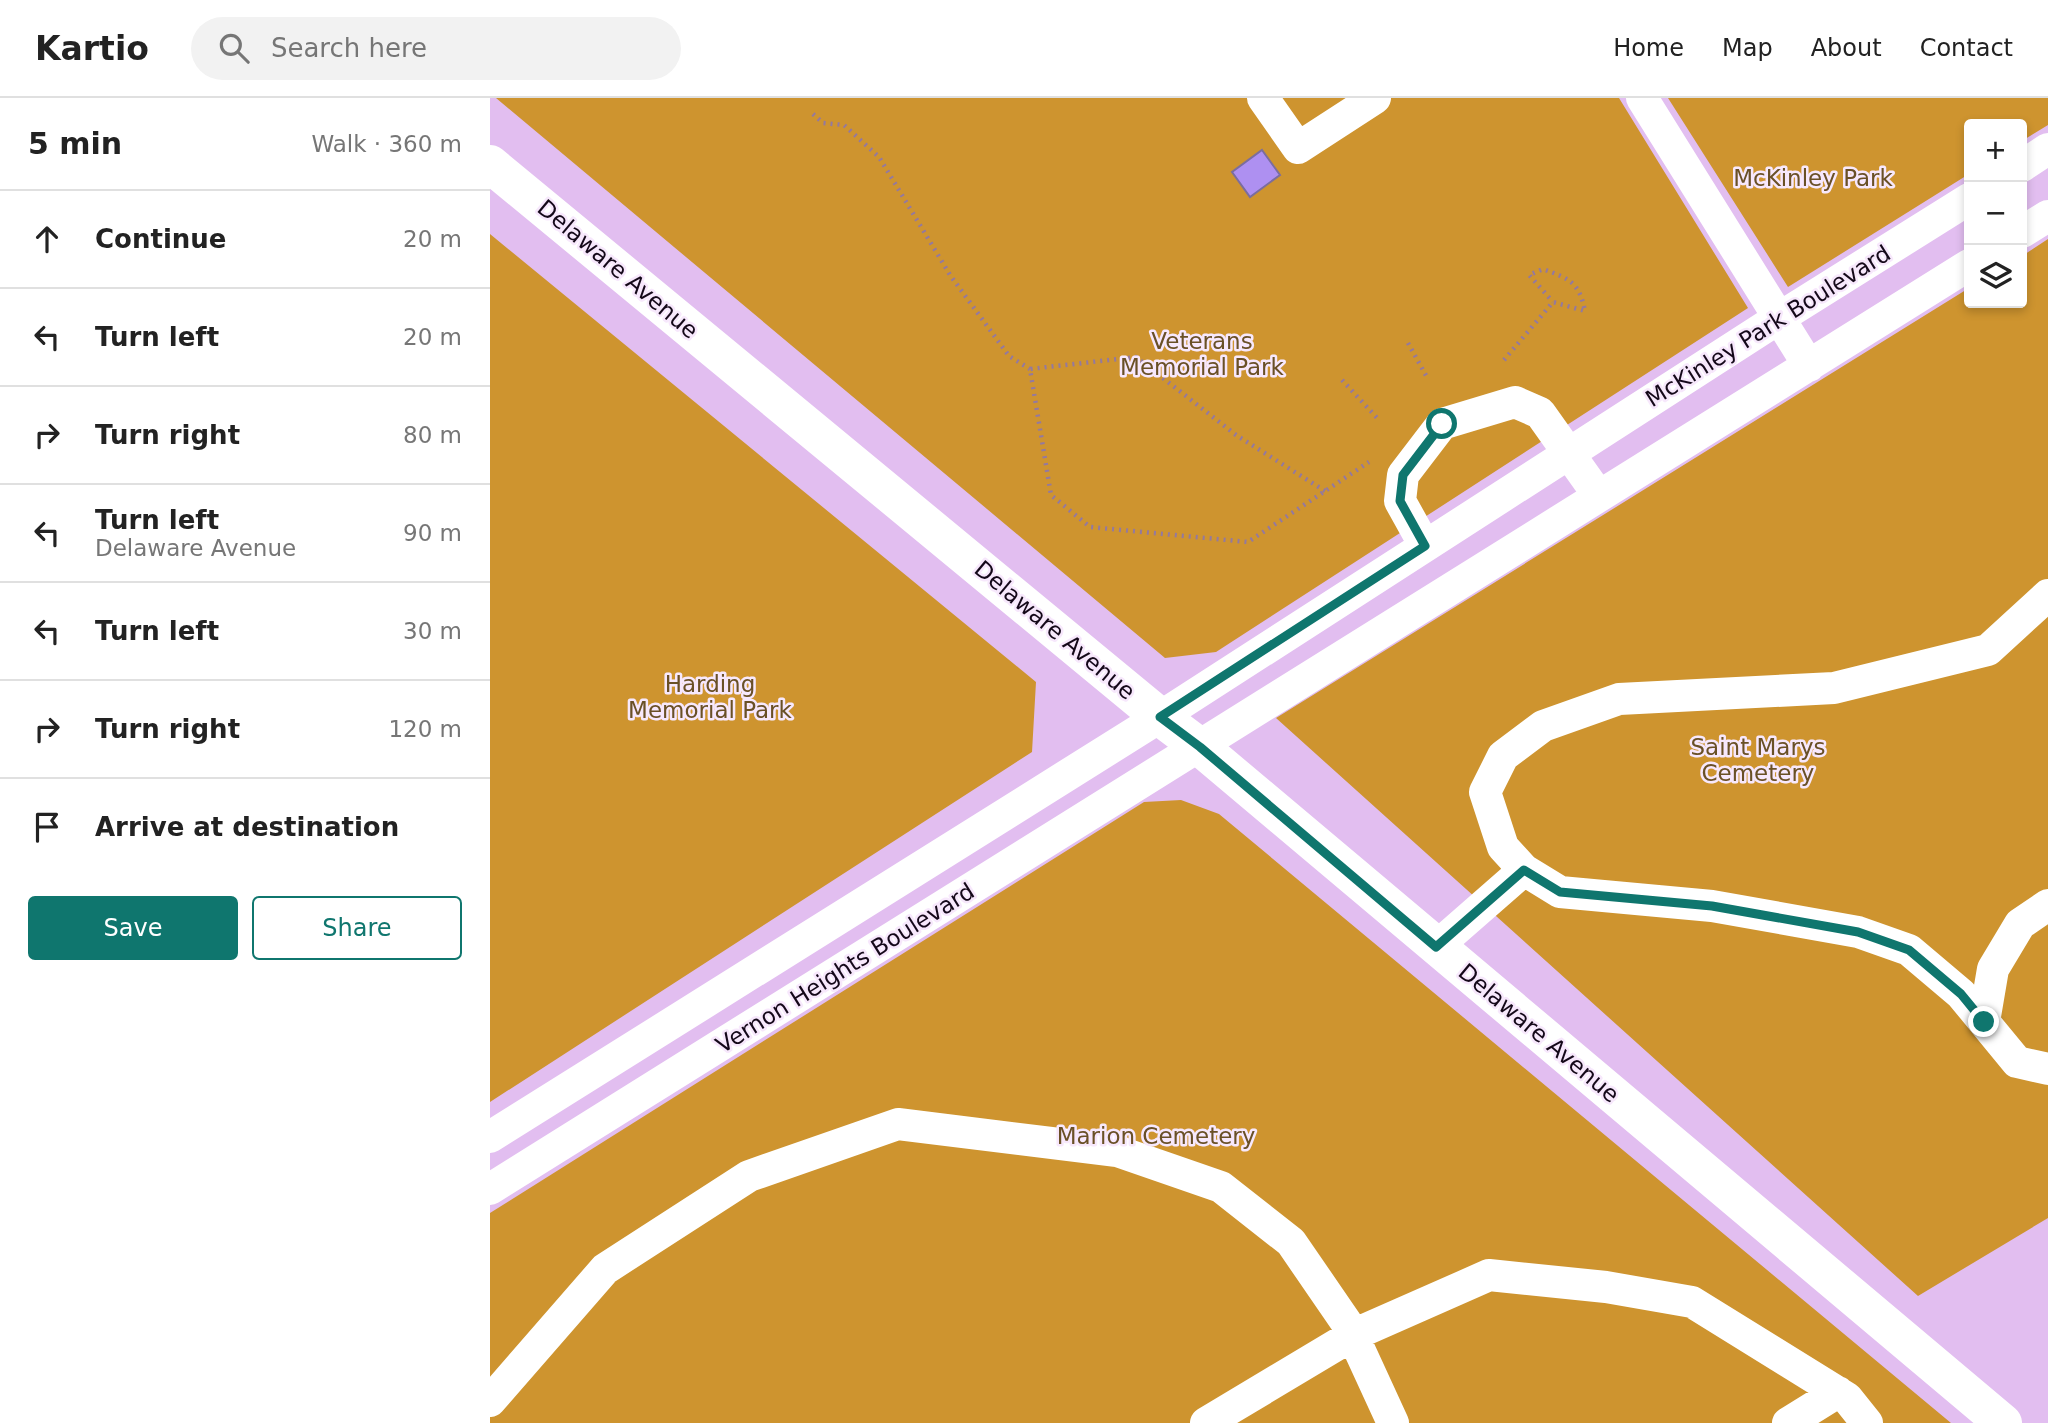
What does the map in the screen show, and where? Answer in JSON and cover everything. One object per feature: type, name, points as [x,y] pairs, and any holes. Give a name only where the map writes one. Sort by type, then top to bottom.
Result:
[{"type":"main road","name":"Delaware Avenue","points":[[490,164],[1160,717],[1200,747],[2003,1423]]},
{"type":"street","points":[[1264,98],[1298,148],[1375,98]]},
{"type":"street","points":[[1642,98],[1809,366]]},
{"type":"street","points":[[2027,163],[2048,149]]},
{"type":"street","name":"McKinley Park Boulevard","points":[[1160,717],[1779,318],[1964,202]]},
{"type":"street","points":[[2027,229],[2048,216]]},
{"type":"street","points":[[1200,747],[1964,268]]},
{"type":"street","points":[[1425,546],[1400,501],[1403,475],[1442,424],[1515,402],[1540,413],[1599,496]]},
{"type":"street","points":[[2048,595],[1988,650],[1834,688],[1619,699],[1543,726],[1503,756],[1485,792],[1503,847],[1524,870],[1560,892],[1712,906],[1858,932],[1909,950],[1961,994],[2017,1062],[2048,1069]]},
{"type":"street","name":"Vernon Heights Boulevard","points":[[490,1137],[1160,717]]},
{"type":"street","name":"Vernon Heights Boulevard","points":[[490,1189],[1200,747]]},
{"type":"street","points":[[1436,947],[1524,870]]},
{"type":"street","points":[[1984,1022],[1993,969],[2020,924],[2048,905]]},
{"type":"street","points":[[490,1401],[605,1269],[749,1176],[898,1124],[1117,1152],[1221,1187],[1290,1242],[1353,1335],[1393,1423]]},
{"type":"street","points":[[1206,1423],[1353,1335],[1489,1275],[1606,1287],[1692,1302],[1847,1398],[1867,1423]]},
{"type":"street","points":[[1788,1423],[1838,1392]]},
{"type":"path","points":[[813,114],[823,123],[844,125],[879,157],[950,275],[1009,356],[1030,369],[1136,358],[1236,435],[1325,491]]},
{"type":"path","points":[[1544,269],[1566,277],[1581,293],[1585,311],[1553,302],[1528,275],[1544,269]]},
{"type":"path","points":[[1504,360],[1553,302]]},
{"type":"path","points":[[1408,343],[1428,379]]},
{"type":"path","points":[[1030,369],[1051,495],[1090,527],[1248,542],[1369,462]]},
{"type":"path","points":[[1342,380],[1379,420]]},
{"type":"green space","name":"Veterans Memorial Park","points":[[496,98],[1619,98],[1748,308],[1216,652],[1165,658]]},
{"type":"green space","name":"McKinley Park","points":[[1668,98],[2048,98],[2048,125],[2027,138],[2027,119],[1964,119],[1964,177],[1788,287]]},
{"type":"green space","name":"Harding Memorial Park","points":[[490,234],[1036,682],[1032,752],[490,1102]]},
{"type":"green space","name":"Saint Marys Cemetery","points":[[2048,239],[2048,1218],[1918,1296],[1276,718],[1964,291],[1964,308],[2027,308],[2027,253]]},
{"type":"green space","name":"Marion Cemetery","points":[[1181,800],[1219,814],[1951,1423],[490,1423],[490,1213],[1144,802]]},
{"type":"building","points":[[1262,150],[1280,175],[1250,197],[1232,172]]},
{"type":"route","points":[[1442,424],[1403,475],[1400,501],[1425,546],[1160,717],[1200,747],[1436,947],[1524,870],[1560,892],[1712,906],[1858,932],[1909,950],[1961,994],[1984,1022]]}]
